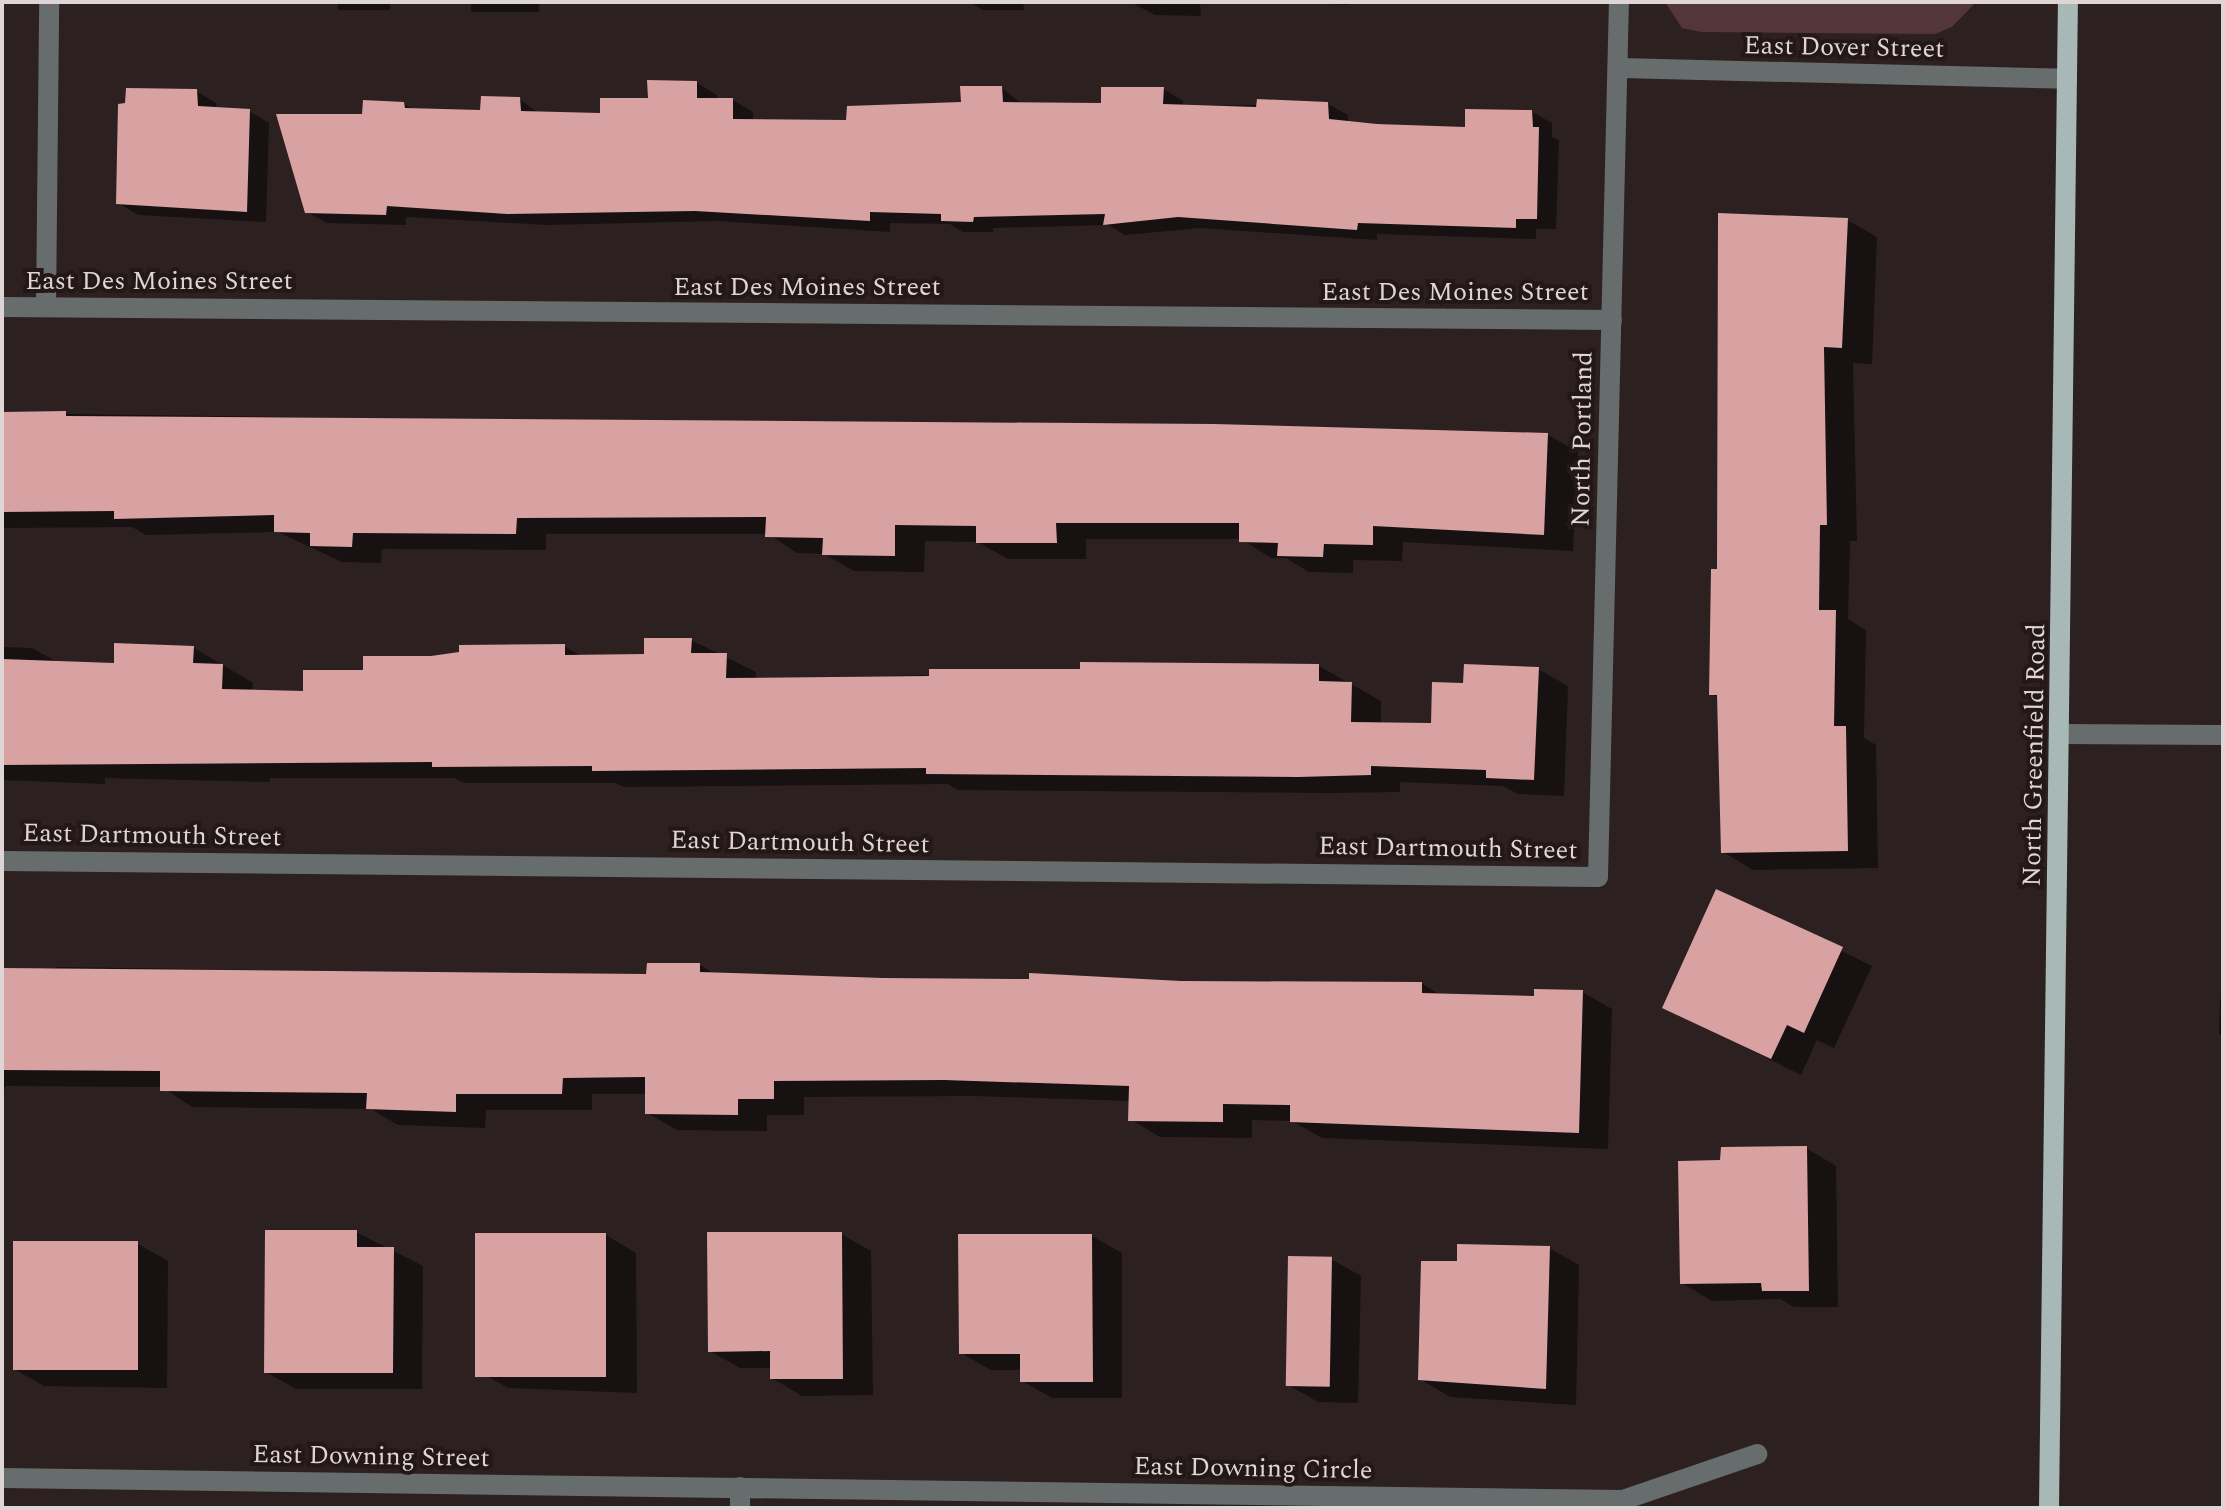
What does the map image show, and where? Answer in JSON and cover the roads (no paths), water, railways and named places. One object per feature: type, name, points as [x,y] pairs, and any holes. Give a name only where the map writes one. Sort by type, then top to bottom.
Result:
[{"type":"main road","name":"North Greenfield Road","points":[[2049,1508],[2062,734],[2068,2]]},
{"type":"street","points":[[46,307],[49,2]]},
{"type":"street","name":"North Portland","points":[[1598,877],[1621,68],[1619,2]]},
{"type":"street","name":"East Dover Street","points":[[1621,68],[2065,79]]},
{"type":"street","name":"East Des Moines Street","points":[[2,307],[1612,320]]},
{"type":"street","points":[[2062,734],[2223,735]]},
{"type":"street","name":"East Dartmouth Street","points":[[2,861],[1598,877]]},
{"type":"street","name":"East Downing Circle","points":[[740,1498],[1623,1500],[1757,1454]]},
{"type":"street","name":"East Downing Street","points":[[2,1478],[740,1498]]}]
